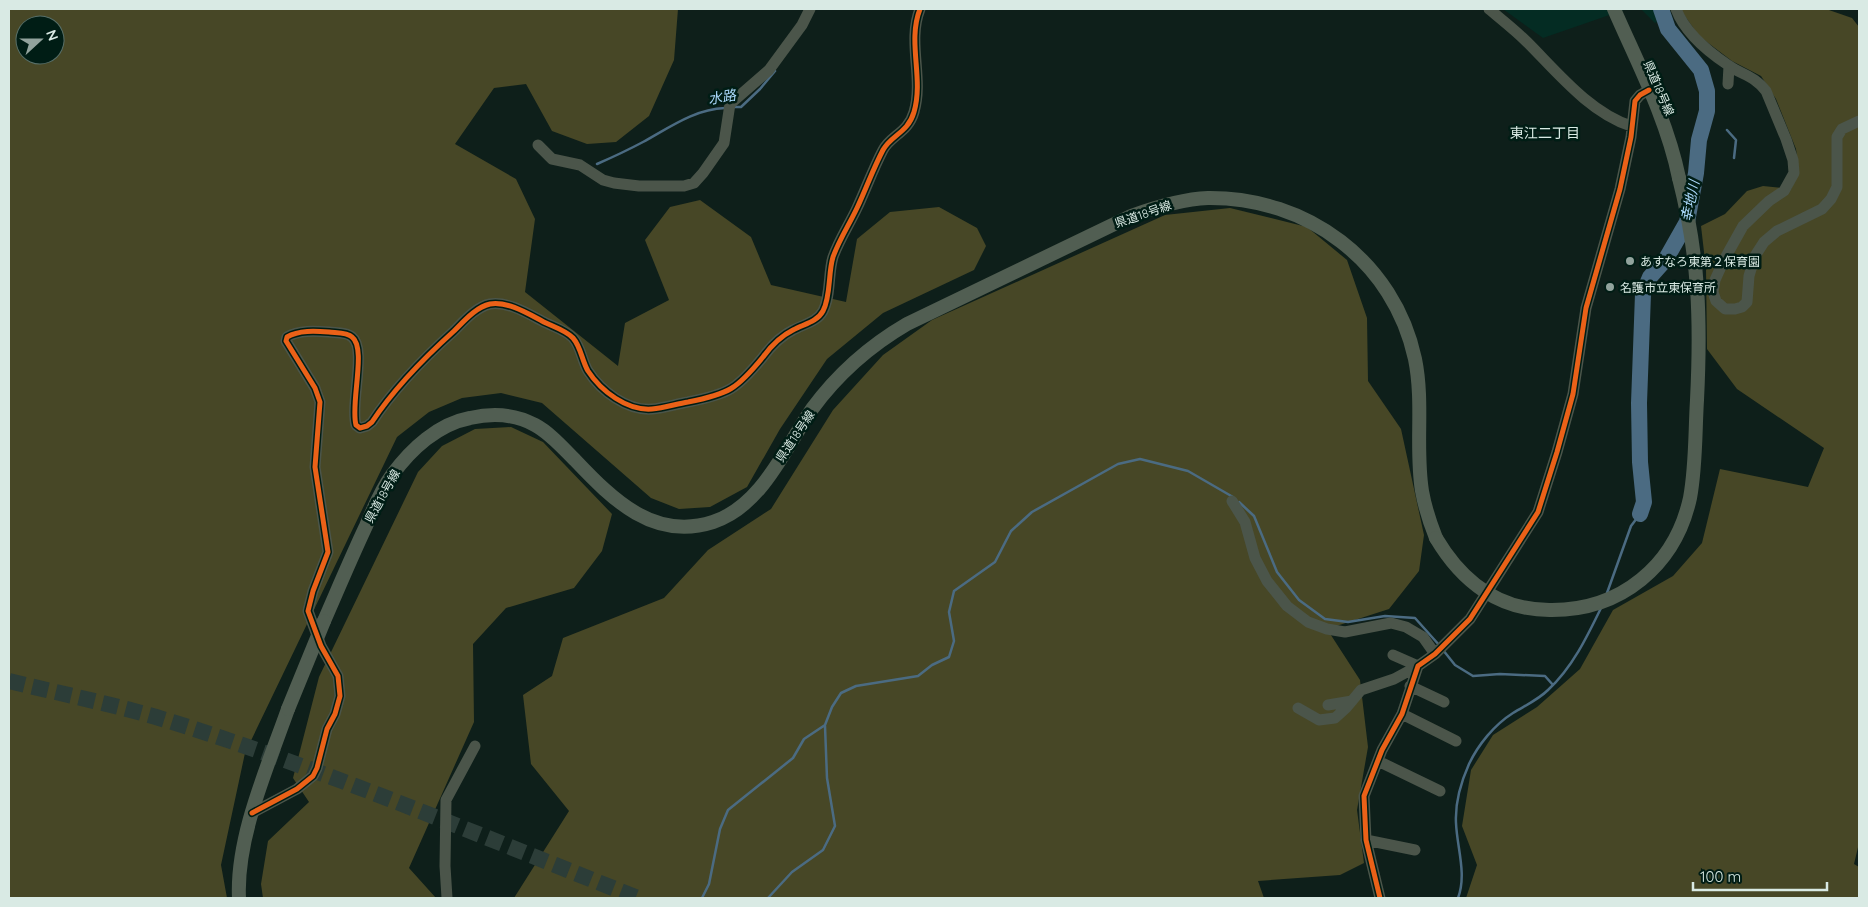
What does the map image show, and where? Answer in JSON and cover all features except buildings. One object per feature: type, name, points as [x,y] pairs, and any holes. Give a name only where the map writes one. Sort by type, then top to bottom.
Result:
[{"type":"main road","name":"県道18号線","points":[[238,898],[239,869],[252,813],[288,708],[324,621],[372,513],[391,476],[416,448],[444,427],[466,418],[478,416],[493,415],[520,419],[536,425],[560,444],[628,509],[651,522],[664,525],[698,526],[715,521],[729,514],[749,499],[768,476],[813,408],[858,359],[883,339],[907,324],[1121,220],[1149,210],[1195,199],[1220,198],[1269,205],[1307,219],[1336,238],[1364,263],[1382,284],[1396,305],[1413,354],[1419,399],[1422,490],[1426,510],[1436,538],[1459,570],[1479,588],[1498,599],[1515,605],[1547,610],[1566,610],[1614,598],[1639,583],[1667,552],[1682,521],[1692,488],[1699,354],[1698,292],[1687,207],[1670,144],[1614,9]]},
{"type":"street","points":[[538,146],[552,159],[580,165],[603,180],[614,183],[639,186],[684,186],[694,183],[724,143],[730,104],[769,70],[802,25],[810,9]]},
{"type":"street","points":[[252,813],[297,789],[313,776],[327,729],[335,714],[340,696],[338,676],[321,646],[308,611],[313,591],[328,552],[315,467],[320,402],[315,388],[286,341],[287,337],[301,332],[322,332],[350,335],[354,338],[359,371],[354,412],[356,425],[360,428],[368,426],[372,422],[406,378],[442,341],[481,307],[494,304],[525,312],[570,336],[574,340],[596,382],[612,396],[640,408],[652,409],[693,401],[728,391],[737,386],[751,372],[775,343],[793,330],[818,317],[824,310],[833,257],[843,232],[856,211],[885,145],[903,131],[914,112],[917,75],[915,28],[920,9]]},
{"type":"street","points":[[1489,9],[1516,31],[1592,105],[1617,122],[1631,126]]},
{"type":"street","points":[[1676,9],[1685,28],[1729,66],[1759,82],[1766,91],[1793,160],[1794,173],[1784,191],[1769,201],[1743,226],[1724,260],[1715,280],[1713,292],[1716,301],[1725,309],[1736,309],[1742,307],[1747,302],[1749,276],[1755,256],[1764,242],[1777,230],[1822,209],[1831,199],[1837,187],[1837,137],[1842,129],[1859,121]]},
{"type":"street","points":[[1728,84],[1729,66]]},
{"type":"street","points":[[1298,708],[1319,720],[1334,718],[1361,690],[1394,679],[1418,666],[1439,650],[1470,620],[1538,512],[1546,491],[1573,394],[1586,308],[1620,189],[1631,137],[1635,101],[1640,95],[1649,90]]},
{"type":"street","points":[[1232,501],[1245,522],[1255,558],[1267,581],[1287,606],[1308,622],[1327,629],[1345,632],[1391,623],[1406,627],[1439,650]]},
{"type":"street","points":[[1393,655],[1418,666]]},
{"type":"street","points":[[1380,898],[1366,840],[1364,796],[1382,750],[1402,714],[1418,666]]},
{"type":"street","points":[[1410,686],[1444,702]]},
{"type":"street","points":[[1328,705],[1352,701]]},
{"type":"street","points":[[1402,714],[1456,741]]},
{"type":"street","points":[[447,898],[445,866],[446,800],[475,746]]},
{"type":"street","points":[[1378,761],[1440,791]]},
{"type":"street","points":[[1366,840],[1415,850]]},
{"type":"shaded area","points":[[9,9],[678,9],[674,60],[649,116],[616,142],[587,144],[552,131],[526,84],[494,88],[455,144],[516,179],[535,219],[525,292],[618,366],[625,323],[669,300],[645,240],[670,207],[700,200],[751,237],[771,285],[846,302],[857,239],[890,212],[939,207],[977,228],[986,246],[974,270],[883,313],[827,359],[780,429],[747,487],[710,507],[679,509],[651,498],[542,403],[501,393],[462,398],[429,412],[397,437],[245,753],[221,865],[227,898],[9,898]]},
{"type":"shaded area","points":[[1503,9],[1634,9],[1624,10],[1543,38]]},
{"type":"shaded area","points":[[1641,9],[1660,9],[1664,18],[1655,23]]},
{"type":"shaded area","points":[[1680,9],[1826,9],[1852,18],[1859,27],[1859,843],[1854,864],[1859,867],[1859,898],[1466,898],[1477,865],[1462,826],[1471,770],[1493,735],[1537,707],[1580,669],[1613,610],[1673,576],[1702,543],[1720,469],[1808,487],[1824,448],[1737,389],[1707,349],[1706,269],[1701,226],[1725,214],[1747,191],[1763,186],[1791,189],[1799,172],[1796,149],[1776,99],[1761,76],[1732,61],[1699,36]]},
{"type":"shaded area","points":[[1230,208],[1307,227],[1347,260],[1367,318],[1368,381],[1401,429],[1424,535],[1419,571],[1389,609],[1327,629],[1360,680],[1368,747],[1357,810],[1364,863],[1340,875],[1258,881],[1264,898],[514,898],[569,811],[531,764],[523,695],[552,676],[563,638],[664,598],[708,550],[771,509],[833,410],[883,355],[932,320],[1165,215]]},
{"type":"shaded area","points":[[511,427],[543,442],[612,514],[602,551],[574,588],[506,608],[473,644],[474,722],[409,868],[436,898],[263,898],[261,884],[268,841],[309,802],[293,778],[319,677],[418,472],[442,446],[475,429]]},
{"type":"waterway","name":"幸地川","points":[[1640,514],[1644,502],[1640,462],[1639,403],[1643,294],[1650,277],[1666,259],[1687,222],[1696,173],[1699,140],[1707,111],[1707,91],[1701,70],[1668,29],[1661,9]]},
{"type":"waterway","name":"水路","points":[[733,107],[741,107],[775,71]]},
{"type":"waterway","name":"水路","points":[[597,164],[632,148],[693,115],[725,108]]},
{"type":"waterway","points":[[1727,130],[1736,140],[1734,158]]},
{"type":"waterway","points":[[702,898],[709,884],[720,829],[728,810],[793,758],[804,739],[825,725],[832,707],[841,693],[856,686],[918,676],[932,665],[949,657],[954,641],[949,612],[954,591],[995,562],[1011,531],[1032,512],[1118,464],[1140,459],[1188,471],[1233,497]]},
{"type":"waterway","points":[[1239,502],[1254,516],[1277,572],[1299,600],[1325,619],[1348,622],[1385,616],[1415,618],[1440,646]]},
{"type":"waterway","points":[[1607,593],[1631,526],[1640,514]]},
{"type":"waterway","points":[[1458,898],[1461,889],[1462,870],[1456,808],[1469,764],[1482,743],[1499,723],[1540,697],[1557,681],[1578,652],[1601,608]]},
{"type":"waterway","points":[[1443,650],[1455,665],[1473,676],[1500,674],[1545,676],[1553,685]]},
{"type":"waterway","points":[[768,898],[792,872],[823,850],[835,826],[827,778],[825,726]]},
{"type":"tunnel","points":[[9,681],[156,717],[278,758],[398,803],[638,898]]},
{"type":"cycle path","points":[[252,813],[297,789],[313,776],[317,768],[327,729],[335,714],[340,696],[338,676],[321,646],[308,611],[313,591],[328,552],[315,467],[320,402],[315,388],[286,341],[287,337],[297,333],[313,331],[341,333],[352,337],[358,352],[355,416],[356,425],[360,428],[372,422],[410,374],[466,319],[475,311],[490,304],[503,304],[517,308],[570,335],[578,346],[586,367],[593,378],[607,392],[633,407],[643,409],[661,408],[723,393],[739,383],[780,338],[814,320],[823,311],[826,305],[831,263],[838,245],[883,150],[908,125],[914,112],[917,99],[915,34],[920,9]]},
{"type":"cycle path","points":[[1380,898],[1366,840],[1364,796],[1382,750],[1402,714],[1418,666],[1435,654],[1470,619],[1538,512],[1573,394],[1586,308],[1620,189],[1631,137],[1635,101],[1640,95],[1649,90]]},
{"type":"place","name":"あすなろ東第２保育園","points":[[1630,261]]},
{"type":"place","name":"名護市立東保育所","points":[[1610,287]]},
{"type":"district","name":"東江二丁目","points":[[1545,133]]}]
